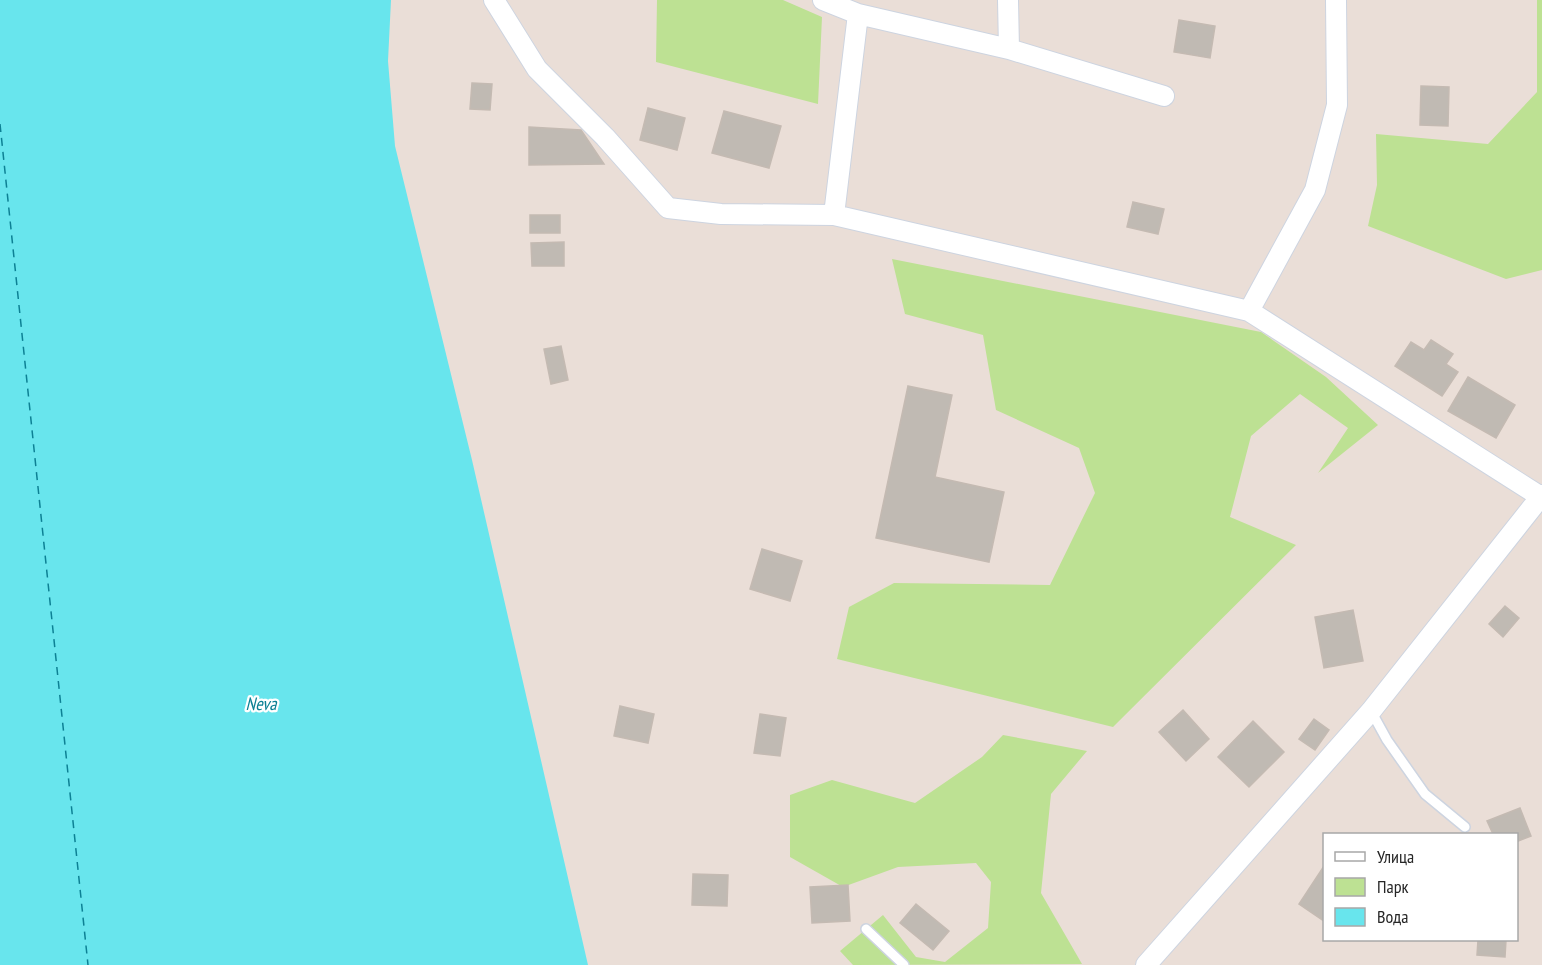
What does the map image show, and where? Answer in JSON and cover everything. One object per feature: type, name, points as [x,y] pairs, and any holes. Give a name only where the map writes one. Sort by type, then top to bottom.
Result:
[{"type":"street","points":[[494,0],[537,69],[605,137],[668,208],[721,214],[834,215],[1249,311],[1541,496],[1371,711],[1149,965]]},
{"type":"street","points":[[823,0],[858,14],[1009,49],[1164,96]]},
{"type":"street","points":[[1008,0],[1009,49]]},
{"type":"street","points":[[1249,311],[1315,190],[1337,105],[1336,0]]},
{"type":"street","points":[[834,215],[858,14]]},
{"type":"lane","points":[[1371,711],[1387,740],[1425,794],[1465,827]]},
{"type":"lane","points":[[866,929],[904,965]]},
{"type":"green space","points":[[657,0],[783,0],[822,17],[818,104],[656,62]]},
{"type":"green space","points":[[1537,0],[1542,0],[1542,270],[1506,279],[1368,226],[1377,185],[1376,134],[1488,144],[1537,92]]},
{"type":"green space","points":[[892,259],[1261,332],[1326,377],[1378,425],[1318,473],[1348,428],[1300,394],[1251,436],[1230,517],[1296,545],[1113,727],[837,659],[849,607],[894,583],[1050,585],[1095,493],[1079,448],[996,410],[983,335],[905,314]]},
{"type":"green space","points":[[1003,735],[1087,751],[1051,794],[1041,893],[1082,964],[853,965],[840,951],[883,915],[916,957],[945,962],[988,928],[991,882],[976,863],[898,867],[843,887],[790,857],[790,795],[832,780],[915,803],[982,757]]},
{"type":"water","name":"Neva","points":[[0,0],[391,0],[388,61],[395,146],[472,460],[588,965],[0,965]]},
{"type":"building","points":[[1179,20],[1215,26],[1210,58],[1174,52]]},
{"type":"building","points":[[472,83],[492,84],[490,110],[470,109]]},
{"type":"building","points":[[1421,86],[1449,87],[1448,126],[1420,125]]},
{"type":"building","points":[[648,108],[685,118],[677,150],[640,140]]},
{"type":"building","points":[[724,111],[781,126],[769,168],[712,153]]},
{"type":"building","points":[[529,127],[581,130],[604,164],[529,165]]},
{"type":"building","points":[[1133,202],[1164,209],[1158,234],[1127,227]]},
{"type":"building","points":[[530,215],[560,215],[560,233],[530,233]]},
{"type":"building","points":[[564,242],[564,266],[532,266],[531,243]]},
{"type":"building","points":[[1431,340],[1453,354],[1446,364],[1458,372],[1442,396],[1395,366],[1411,342],[1424,350]]},
{"type":"building","points":[[561,346],[568,380],[551,384],[544,349]]},
{"type":"building","points":[[1468,377],[1515,405],[1496,438],[1448,411]]},
{"type":"building","points":[[908,386],[952,395],[935,477],[1004,492],[989,562],[876,538]]},
{"type":"building","points":[[762,549],[802,561],[790,601],[750,589]]},
{"type":"building","points":[[1505,606],[1519,618],[1503,637],[1489,624]]},
{"type":"building","points":[[1353,610],[1363,661],[1324,668],[1315,617]]},
{"type":"building","points":[[620,706],[654,714],[648,743],[614,736]]},
{"type":"building","points":[[1183,710],[1209,739],[1186,761],[1159,732]]},
{"type":"building","points":[[760,714],[786,718],[780,756],[754,753]]},
{"type":"building","points":[[1314,719],[1329,730],[1315,750],[1299,739]]},
{"type":"building","points":[[1253,721],[1284,752],[1249,787],[1218,757]]},
{"type":"building","points":[[1520,808],[1531,836],[1518,841],[1518,833],[1493,833],[1487,821]]},
{"type":"building","points":[[1323,868],[1323,920],[1299,904]]},
{"type":"building","points":[[693,874],[728,875],[727,906],[692,905]]},
{"type":"building","points":[[848,885],[850,921],[812,923],[810,887]]},
{"type":"building","points":[[916,904],[949,931],[933,950],[900,923]]},
{"type":"building","points":[[1478,941],[1506,941],[1505,957],[1477,955]]},
{"type":"ferry route","points":[[0,124],[88,965]]}]
